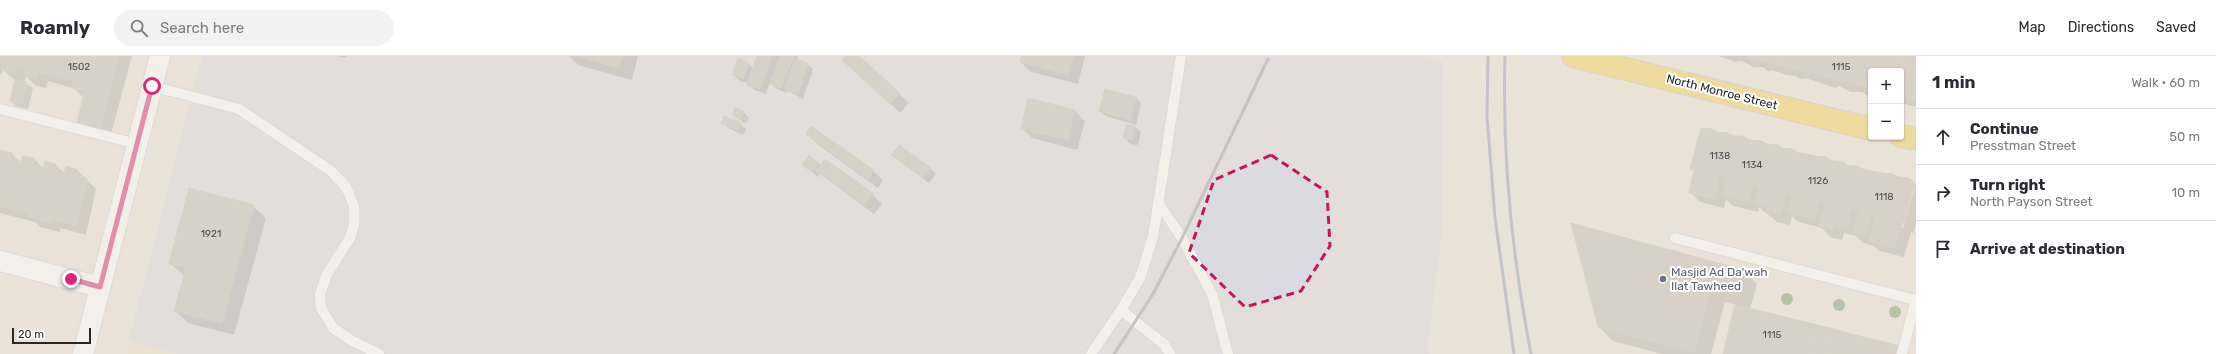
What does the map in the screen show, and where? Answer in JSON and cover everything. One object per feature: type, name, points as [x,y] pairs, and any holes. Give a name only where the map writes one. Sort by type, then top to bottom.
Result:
[{"type":"main road","name":"North Monroe Street","points":[[1573,56],[1633,63],[1868,127]]},
{"type":"main road","points":[[1904,137],[1916,139]]},
{"type":"street","points":[[83,354],[160,56]]},
{"type":"street","points":[[0,261],[100,287]]},
{"type":"lane","points":[[1091,354],[1121,310],[1140,278],[1153,237],[1181,56]]},
{"type":"lane","points":[[152,86],[239,109],[331,171],[346,187],[354,206],[354,225],[350,238],[326,274],[320,294],[321,308],[333,328],[352,341],[379,354]]},
{"type":"lane","points":[[0,109],[137,144]]},
{"type":"lane","points":[[1159,204],[1182,238],[1212,294],[1228,354]]},
{"type":"lane","points":[[1675,238],[1916,299],[1902,354]]},
{"type":"lane","points":[[1121,310],[1164,344],[1170,354]]},
{"type":"highlighted area","points":[[1271,155],[1327,192],[1330,246],[1301,291],[1245,307],[1189,253],[1214,180]]},
{"type":"shaded area","points":[[202,56],[1423,56],[1443,62],[1442,232],[1427,349],[1429,354],[176,354],[129,340]]},
{"type":"shaded area","points":[[129,340],[176,354],[126,354]]},
{"type":"building","points":[[0,56],[22,56],[15,73],[1,70],[3,63],[0,62]]},
{"type":"building","points":[[22,56],[45,56],[41,73],[38,72],[36,79],[24,75],[26,69],[19,67]]},
{"type":"building","points":[[45,56],[70,56],[64,79],[41,73]]},
{"type":"building","points":[[70,56],[94,56],[85,91],[71,88],[73,81],[64,79]]},
{"type":"building","points":[[94,56],[119,56],[101,128],[77,122]]},
{"type":"building","points":[[577,56],[623,56],[619,68]]},
{"type":"building","points":[[757,56],[772,56],[760,89],[747,85]]},
{"type":"building","points":[[780,56],[794,56],[781,88],[770,84]]},
{"type":"building","points":[[845,56],[859,56],[900,93],[890,104],[842,60]]},
{"type":"building","points":[[1021,56],[1073,56],[1068,75],[1020,62]]},
{"type":"building","points":[[1765,56],[1783,56],[1781,65],[1775,66],[1764,61]]},
{"type":"building","points":[[1765,56],[1764,61],[1759,62],[1747,57]]},
{"type":"building","points":[[1783,56],[1799,56],[1796,69],[1790,70],[1781,65]]},
{"type":"building","points":[[1799,56],[1817,56],[1812,73],[1807,74],[1796,69]]},
{"type":"building","points":[[1817,56],[1834,56],[1829,77],[1824,78],[1812,73]]},
{"type":"building","points":[[1834,56],[1852,56],[1846,81],[1841,82],[1829,77]]},
{"type":"building","points":[[1852,56],[1869,56],[1862,86],[1846,81]]},
{"type":"building","points":[[1869,56],[1888,56],[1885,68],[1868,68],[1868,88],[1862,86]]},
{"type":"building","points":[[1888,56],[1904,56],[1902,68],[1885,68]]},
{"type":"building","points":[[1904,56],[1916,56],[1916,81],[1911,100],[1904,98],[1904,68],[1902,68]]},
{"type":"building","points":[[738,58],[748,62],[743,79],[732,75]]},
{"type":"building","points":[[795,59],[808,63],[798,94],[784,89]]},
{"type":"building","points":[[15,79],[27,82],[22,104],[10,101]]},
{"type":"building","points":[[1916,81],[1916,101],[1911,100]]},
{"type":"building","points":[[1105,89],[1136,97],[1130,120],[1099,111]]},
{"type":"building","points":[[1028,98],[1075,110],[1068,140],[1021,129]]},
{"type":"building","points":[[735,107],[744,111],[741,119],[732,115]]},
{"type":"building","points":[[724,116],[741,123],[738,130],[721,123]]},
{"type":"building","points":[[1126,124],[1135,126],[1132,140],[1123,138]]},
{"type":"building","points":[[811,126],[874,170],[868,179],[806,134]]},
{"type":"building","points":[[1701,128],[1712,129],[1717,132],[1701,196],[1689,193],[1694,170],[1690,169]]},
{"type":"building","points":[[1717,132],[1728,133],[1734,136],[1723,177],[1719,177],[1714,199],[1701,196]]},
{"type":"building","points":[[1734,136],[1743,136],[1749,140],[1735,199],[1722,196],[1726,178],[1723,177]]},
{"type":"building","points":[[1749,140],[1761,141],[1767,144],[1756,186],[1752,185],[1748,202],[1735,199]]},
{"type":"building","points":[[1767,144],[1777,145],[1782,148],[1767,207],[1755,204],[1759,187],[1756,186]]},
{"type":"building","points":[[899,145],[931,168],[923,178],[891,155]]},
{"type":"building","points":[[1782,148],[1792,149],[1799,153],[1789,194],[1786,193],[1780,215],[1766,212]]},
{"type":"building","points":[[0,150],[12,153],[10,159],[20,161],[8,208],[0,206]]},
{"type":"building","points":[[1799,153],[1815,156],[1800,216],[1787,212],[1793,195],[1789,194]]},
{"type":"building","points":[[809,155],[819,163],[812,172],[802,165]]},
{"type":"building","points":[[23,156],[34,158],[33,165],[42,167],[30,214],[8,208]]},
{"type":"building","points":[[1815,156],[1826,157],[1832,161],[1822,202],[1819,201],[1815,219],[1800,216]]},
{"type":"building","points":[[825,159],[873,193],[864,205],[816,171]]},
{"type":"building","points":[[45,161],[56,164],[54,170],[64,173],[50,223],[29,217]]},
{"type":"building","points":[[1832,161],[1843,162],[1849,166],[1832,230],[1819,227],[1825,203],[1822,202]]},
{"type":"building","points":[[66,166],[78,170],[77,176],[87,178],[76,226],[52,219]]},
{"type":"building","points":[[1849,166],[1857,166],[1865,170],[1855,210],[1852,209],[1848,227],[1834,224]]},
{"type":"building","points":[[1865,170],[1882,173],[1865,237],[1852,233],[1859,211],[1855,210]]},
{"type":"building","points":[[1882,173],[1893,174],[1898,177],[1881,244],[1868,241],[1875,217],[1870,216]]},
{"type":"building","points":[[1898,177],[1908,178],[1915,182],[1904,223],[1901,222],[1894,248],[1881,244]]},
{"type":"building","points":[[189,188],[254,205],[222,323],[174,311],[186,268],[169,263]]},
{"type":"building","name":"Masjid Ad Da'wah Ilat Tawheed","points":[[1571,223],[1744,270],[1737,296],[1711,289],[1694,353],[1598,327]]},
{"type":"building","points":[[1735,305],[1752,309],[1741,354],[1723,354]]},
{"type":"building","points":[[1752,309],[1769,313],[1759,354],[1741,354]]},
{"type":"building","points":[[1769,313],[1785,317],[1775,354],[1759,354]]},
{"type":"building","points":[[1785,317],[1801,321],[1799,333],[1793,354],[1775,354]]},
{"type":"building","points":[[1801,321],[1818,325],[1811,354],[1793,354]]},
{"type":"building","points":[[1818,325],[1834,329],[1828,354],[1811,354]]},
{"type":"building","points":[[1834,329],[1851,334],[1846,354],[1828,354]]},
{"type":"building","points":[[1851,334],[1867,338],[1863,354],[1846,354]]},
{"type":"building","points":[[1867,338],[1884,342],[1881,354],[1863,354]]},
{"type":"building","points":[[1884,342],[1900,346],[1898,354],[1881,354]]},
{"type":"railway","points":[[1488,56],[1487,116],[1495,218],[1514,354]]},
{"type":"railway","points":[[1505,56],[1505,131],[1510,206],[1518,280],[1531,354]]},
{"type":"railway","points":[[1114,354],[1153,294],[1182,238],[1268,59]]},
{"type":"place","name":"Masjid Ad Da'wah Ilat Tawheed","points":[[1663,279]]},
{"type":"route","points":[[71,279],[100,287],[152,86]]}]
